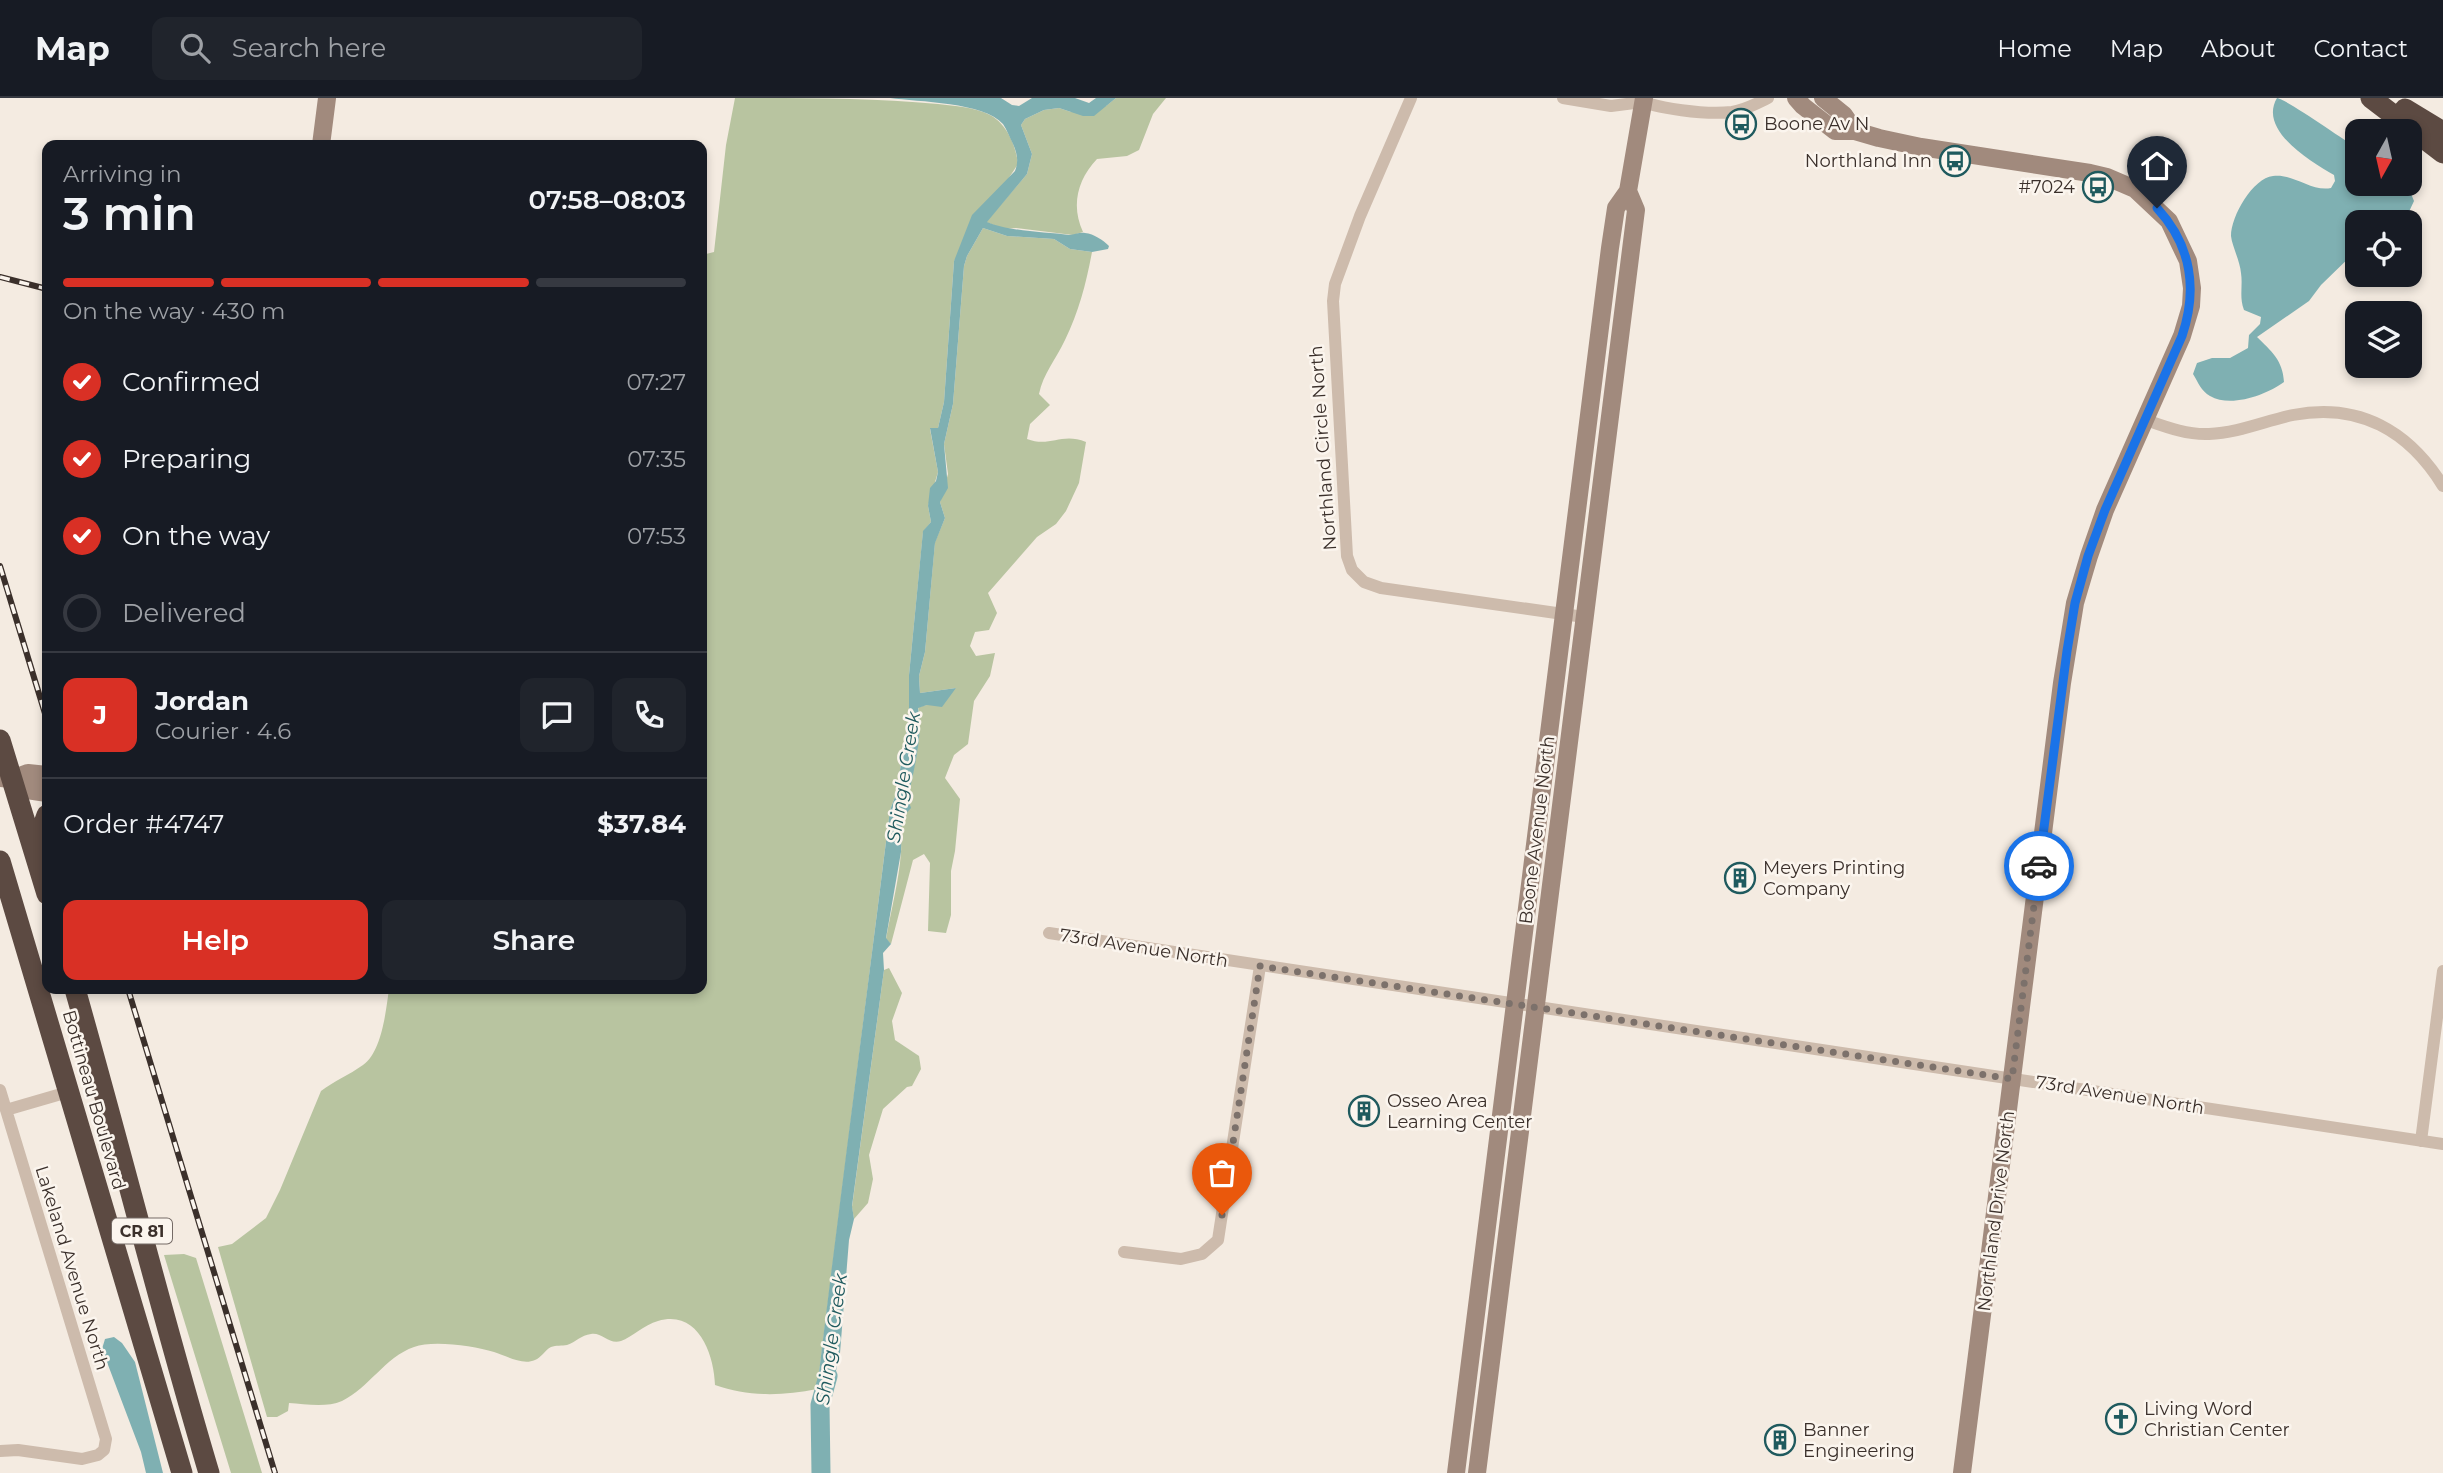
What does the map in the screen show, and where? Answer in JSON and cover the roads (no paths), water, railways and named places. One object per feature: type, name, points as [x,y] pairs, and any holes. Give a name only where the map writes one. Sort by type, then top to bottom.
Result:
[{"type":"highway","points":[[2371,98],[2443,153]]},
{"type":"highway","points":[[2389,98],[2443,132]]},
{"type":"highway","points":[[0,740],[6,779],[42,879]]},
{"type":"highway","points":[[42,838],[42,858]]},
{"type":"highway","name":"Bottineau Boulevard","points":[[0,861],[182,1473]]},
{"type":"highway","name":"Bottineau Boulevard","points":[[76,994],[209,1473]]},
{"type":"street","points":[[322,140],[327,98]]},
{"type":"street","name":"Northland Circle North","points":[[1411,98],[1360,216],[1335,284],[1332,317],[1347,556],[1352,570],[1364,582],[1381,588],[1584,617]]},
{"type":"street","points":[[1563,98],[1611,106],[1640,99],[1706,112],[1729,112],[1751,107],[1768,98]]},
{"type":"street","name":"Northland Drive North","points":[[1796,98],[1835,131],[1855,131],[1921,147],[2107,177],[2135,189],[2169,221],[2183,247],[2190,270],[2190,306],[2182,336],[2105,510],[2075,603],[2062,683],[1962,1473]]},
{"type":"street","points":[[1823,98],[1844,115],[1855,131]]},
{"type":"street","name":"Boone Avenue North","points":[[1456,1473],[1614,221],[1616,208],[1628,191],[1640,99]]},
{"type":"street","name":"Boone Avenue North","points":[[1476,1473],[1636,210],[1628,191]]},
{"type":"street","points":[[2146,420],[2183,432],[2207,434],[2227,432],[2294,415],[2329,412],[2357,416],[2378,423],[2406,440],[2432,468],[2443,486]]},
{"type":"street","points":[[6,779],[28,773],[42,774]]},
{"type":"street","points":[[6,779],[27,790],[42,792]]},
{"type":"street","name":"73rd Avenue North","points":[[1049,933],[2443,1144]]},
{"type":"street","points":[[1124,1252],[1181,1259],[1202,1254],[1218,1240],[1260,966]]},
{"type":"street","points":[[2421,1140],[2443,971]]},
{"type":"street","name":"Lakeland Avenue North","points":[[0,1090],[106,1439],[104,1450],[98,1455],[82,1459],[18,1450],[0,1451]]},
{"type":"street","points":[[6,1110],[68,1092]]},
{"type":"water","points":[[890,98],[1001,98],[1019,106],[1032,98],[1075,98],[1089,103],[1096,98],[1116,98],[1094,116],[1083,116],[1059,108],[1044,110],[1025,119],[1021,125],[1032,154],[1027,174],[987,222],[1026,231],[1088,234],[1109,246],[1108,249],[1092,252],[1070,249],[1054,239],[1007,236],[983,228],[964,266],[953,404],[944,444],[948,488],[940,502],[945,518],[935,543],[925,652],[919,676],[920,693],[956,688],[942,707],[927,705],[918,708],[919,741],[908,799],[911,808],[902,818],[901,852],[886,938],[891,944],[883,953],[884,970],[852,1206],[854,1219],[849,1240],[840,1353],[831,1393],[818,1405],[817,1389],[890,810],[896,794],[909,716],[909,675],[923,531],[931,522],[928,506],[930,488],[936,481],[938,472],[930,428],[938,428],[944,402],[954,261],[972,215],[1015,171],[1017,160],[1006,129],[994,117],[966,107]]},
{"type":"water","points":[[2277,98],[2282,100],[2345,140],[2345,196],[2412,196],[2414,201],[2410,210],[2345,210],[2345,262],[2309,301],[2257,337],[2279,362],[2284,382],[2248,398],[2228,401],[2207,394],[2193,374],[2197,363],[2212,358],[2230,358],[2248,348],[2249,335],[2260,324],[2261,317],[2244,310],[2241,296],[2240,268],[2231,236],[2239,209],[2244,199],[2265,178],[2288,177],[2324,189],[2331,188],[2335,181],[2334,175],[2300,153],[2280,133],[2273,110]]},
{"type":"water","points":[[114,1337],[122,1343],[135,1362],[163,1473],[146,1473],[141,1452],[102,1349],[105,1339]]},
{"type":"waterway","name":"Shingle Creek","points":[[821,1473],[820,1405],[828,1376]]},
{"type":"railway","points":[[0,277],[42,288]]},
{"type":"railway","points":[[0,566],[42,704]]},
{"type":"railway","points":[[130,994],[275,1473]]},
{"type":"place","name":"Boone Av N","points":[[1741,124]]},
{"type":"place","name":"Northland Inn","points":[[1955,161]]},
{"type":"place","name":"#7024","points":[[2098,187]]},
{"type":"place","name":"Meyers Printing Company","points":[[1740,878]]},
{"type":"place","name":"Osseo Area Learning Center","points":[[1364,1111]]},
{"type":"place","name":"Living Word Christian Center","points":[[2121,1419]]},
{"type":"place","name":"Banner Engineering","points":[[1780,1440]]}]
